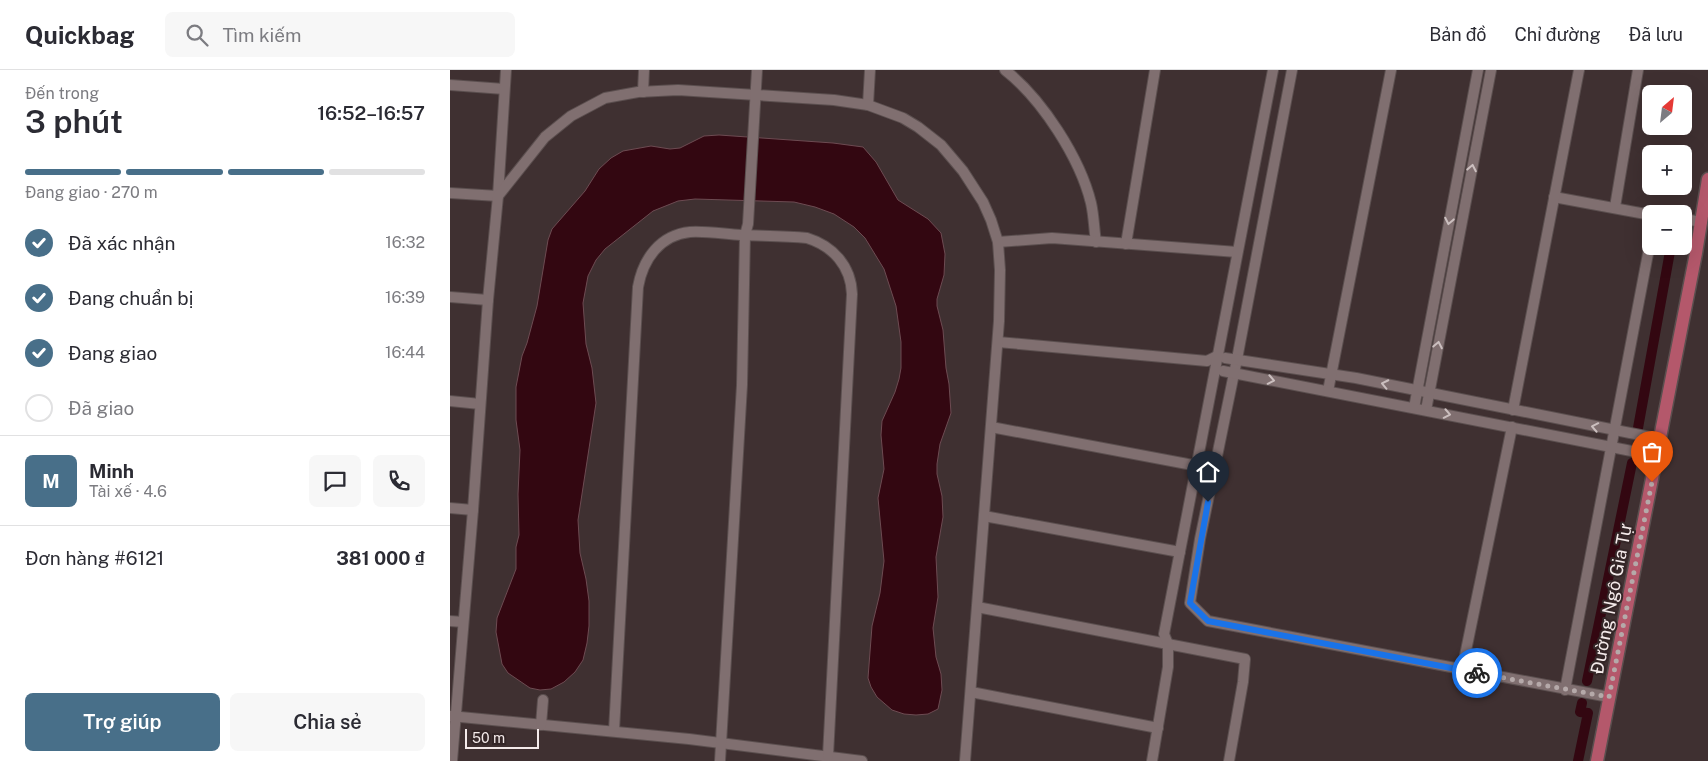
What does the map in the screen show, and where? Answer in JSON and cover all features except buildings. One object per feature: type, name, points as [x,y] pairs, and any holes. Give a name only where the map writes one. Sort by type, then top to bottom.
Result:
[{"type":"main road","name":"Đường Ngô Gia Tự","points":[[1597,761],[1702,222],[1708,179]]},
{"type":"street","points":[[452,761],[452,716],[463,622],[498,196],[506,70]]},
{"type":"street","points":[[644,70],[644,92]]},
{"type":"street","points":[[720,761],[742,385],[745,235],[748,224],[757,70]]},
{"type":"street","points":[[868,105],[870,70]]},
{"type":"street","points":[[1005,70],[1021,84],[1047,114],[1070,152],[1092,204],[1096,242]]},
{"type":"street","points":[[1126,244],[1155,70]]},
{"type":"street","points":[[1152,761],[1168,667],[1168,644],[1164,634],[1219,370],[1237,252],[1273,70]]},
{"type":"street","points":[[1292,70],[1237,359],[1202,529],[1190,603],[1208,621],[1609,697]]},
{"type":"street","points":[[1328,391],[1391,70]]},
{"type":"street","points":[[1414,408],[1478,70]]},
{"type":"street","points":[[1426,410],[1491,70]]},
{"type":"street","points":[[1462,670],[1514,428],[1515,411],[1579,70]]},
{"type":"street","points":[[1615,207],[1638,70]]},
{"type":"street","points":[[450,84],[504,89]]},
{"type":"street","points":[[498,196],[545,137],[571,116],[605,98],[644,92],[678,90],[756,94],[834,100],[868,105],[903,118],[918,126],[941,145],[972,183],[991,220],[998,242],[1000,295],[998,342],[965,761]]},
{"type":"street","points":[[1474,93],[1486,95]]},
{"type":"street","points":[[500,166],[506,174],[518,172]]},
{"type":"street","points":[[1456,188],[1468,190]]},
{"type":"street","points":[[450,193],[498,196]]},
{"type":"street","points":[[1554,197],[1642,212]]},
{"type":"street","points":[[1692,220],[1702,222]]},
{"type":"street","points":[[614,731],[640,275],[645,262],[652,252],[664,242],[690,232],[796,237],[823,244],[838,256],[847,270],[852,285],[828,756]]},
{"type":"street","points":[[998,242],[1052,238],[1237,252]]},
{"type":"street","points":[[1566,690],[1648,255]]},
{"type":"street","points":[[1438,280],[1450,282]]},
{"type":"street","points":[[450,296],[488,300]]},
{"type":"street","points":[[998,342],[1207,361],[1221,357],[1237,359],[1429,393],[1660,439]]},
{"type":"street","points":[[1207,361],[1219,370],[1657,456]]},
{"type":"street","points":[[450,401],[480,404]]},
{"type":"street","points":[[991,427],[1198,466]]},
{"type":"street","points":[[450,508],[472,510]]},
{"type":"street","points":[[984,516],[1180,552]]},
{"type":"street","points":[[977,607],[1245,659],[1243,682],[1229,761]]},
{"type":"street","points":[[450,620],[463,622]]},
{"type":"street","points":[[971,692],[1158,728]]},
{"type":"street","points":[[541,725],[543,700]]},
{"type":"street","points":[[452,716],[614,731],[862,761]]},
{"type":"shaded area","points":[[719,135],[863,147],[876,162],[898,200],[928,219],[941,233],[945,254],[944,275],[937,299],[937,306],[943,330],[951,413],[940,444],[937,464],[943,517],[936,557],[938,597],[933,628],[942,690],[938,709],[928,714],[904,714],[892,710],[877,697],[868,678],[872,626],[880,593],[884,561],[878,498],[884,469],[881,435],[882,421],[895,392],[901,368],[901,342],[896,306],[884,269],[865,238],[854,227],[834,214],[794,202],[695,199],[678,201],[653,211],[605,249],[596,260],[588,276],[583,303],[586,344],[592,368],[596,403],[578,520],[580,553],[589,601],[587,643],[583,660],[575,672],[564,682],[551,689],[540,690],[530,688],[508,673],[502,664],[496,632],[497,618],[516,569],[516,547],[519,535],[520,450],[516,420],[516,387],[522,356],[537,306],[548,240],[552,229],[585,191],[599,169],[611,158],[623,151],[651,146],[670,149],[680,148],[704,136]]},
{"type":"waterway","points":[[1638,428],[1669,255]]},
{"type":"waterway","points":[[1587,681],[1632,463]]},
{"type":"waterway","points":[[1578,761],[1588,713],[1580,712],[1582,703]]},
{"type":"way so far","points":[[1477,673],[1609,697],[1652,482]]},
{"type":"route","points":[[1208,502],[1190,603],[1208,621],[1477,673]]}]
